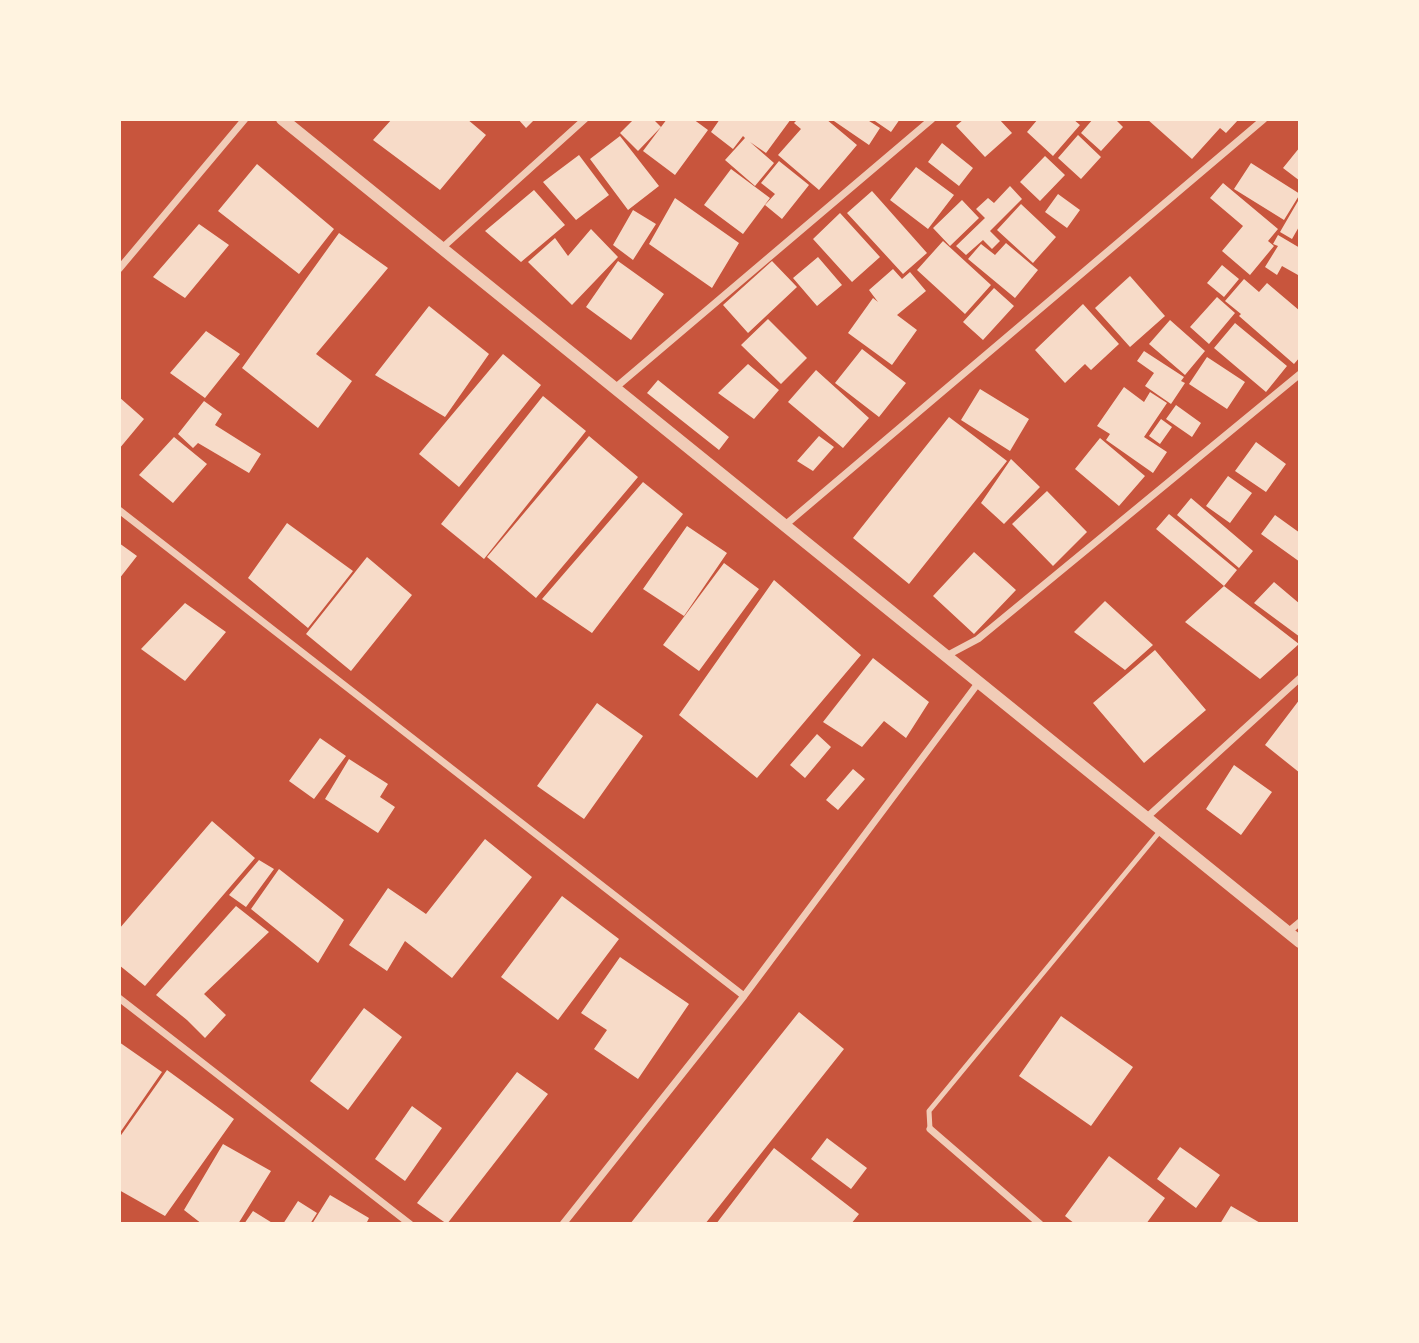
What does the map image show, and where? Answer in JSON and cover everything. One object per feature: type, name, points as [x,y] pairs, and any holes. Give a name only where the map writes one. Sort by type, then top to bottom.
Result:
[{"type":"street","points":[[119,269],[245,119]]},
{"type":"street","points":[[282,119],[1300,942]]},
{"type":"street","points":[[442,248],[585,119]]},
{"type":"street","points":[[615,388],[932,119]]},
{"type":"street","points":[[785,526],[1264,119]]},
{"type":"street","points":[[946,656],[978,639],[1300,374]]},
{"type":"street","points":[[119,510],[744,996]]},
{"type":"street","points":[[1146,818],[1300,678]]},
{"type":"street","points":[[562,1224],[744,996],[979,682]]},
{"type":"street","points":[[1288,932],[1300,922]]},
{"type":"street","points":[[119,998],[410,1224]]},
{"type":"street","points":[[930,1129],[1040,1224]]},
{"type":"lane","points":[[930,1129],[929,1111],[1161,829]]},
{"type":"building","points":[[392,119],[467,119],[486,135],[440,190],[373,140]]},
{"type":"building","points":[[518,119],[535,119],[526,128]]},
{"type":"building","points":[[634,119],[653,119],[661,127],[638,151],[620,133]]},
{"type":"building","points":[[667,119],[693,119],[708,130],[675,175],[643,151]]},
{"type":"building","points":[[720,119],[791,119],[766,153],[750,142],[774,163],[755,186],[725,160],[745,138],[743,136],[733,149],[711,132]]},
{"type":"building","points":[[798,119],[826,119],[857,145],[819,190],[778,155],[801,129],[794,123]]},
{"type":"building","points":[[831,119],[866,119],[880,128],[869,145]]},
{"type":"building","points":[[872,119],[900,119],[891,132]]},
{"type":"building","points":[[964,119],[999,119],[1012,133],[985,157],[956,126]]},
{"type":"building","points":[[1038,119],[1073,119],[1080,125],[1053,156],[1027,132]]},
{"type":"building","points":[[1093,119],[1115,119],[1123,127],[1101,151],[1081,133]]},
{"type":"building","points":[[1147,119],[1239,119],[1226,133],[1220,128],[1192,159]]},
{"type":"building","points":[[1078,135],[1101,157],[1081,179],[1058,158]]},
{"type":"building","points":[[620,136],[659,186],[628,210],[590,159]]},
{"type":"building","points":[[942,143],[973,168],[959,186],[928,162]]},
{"type":"building","points":[[1300,147],[1300,181],[1283,168]]},
{"type":"building","points":[[579,155],[609,195],[576,220],[543,182]]},
{"type":"building","points":[[1045,156],[1065,175],[1040,201],[1020,182]]},
{"type":"building","points":[[779,161],[809,185],[782,219],[765,205],[775,194],[761,183]]},
{"type":"building","points":[[1251,163],[1300,194],[1284,220],[1234,189]]},
{"type":"building","points":[[257,164],[334,229],[299,274],[218,211]]},
{"type":"building","points":[[916,167],[954,195],[928,229],[890,200]]},
{"type":"building","points":[[731,169],[770,198],[743,234],[704,205]]},
{"type":"building","points":[[1223,183],[1278,229],[1268,241],[1274,246],[1250,275],[1222,251],[1243,226],[1210,198]]},
{"type":"building","points":[[1010,186],[1022,199],[990,231],[1000,241],[992,249],[983,240],[966,255],[956,246],[985,218],[976,209],[988,198],[994,203]]},
{"type":"building","points":[[534,190],[565,225],[521,262],[485,231]]},
{"type":"building","points":[[872,191],[927,253],[903,274],[847,213]]},
{"type":"building","points":[[1058,194],[1080,210],[1067,228],[1045,212]]},
{"type":"building","points":[[675,198],[739,243],[712,288],[649,244]]},
{"type":"building","points":[[962,200],[979,218],[950,246],[933,228]]},
{"type":"building","points":[[1298,201],[1300,225],[1292,239],[1280,232]]},
{"type":"building","points":[[1021,204],[1056,237],[1033,263],[997,230]]},
{"type":"building","points":[[633,210],[656,224],[633,260],[613,245]]},
{"type":"building","points":[[840,213],[880,257],[852,282],[813,239]]},
{"type":"building","points":[[199,224],[229,245],[185,298],[153,277]]},
{"type":"building","points":[[591,229],[618,257],[572,305],[528,262],[555,238],[568,256]]},
{"type":"building","points":[[339,233],[388,268],[316,354],[352,381],[318,428],[242,368]]},
{"type":"building","points":[[1278,235],[1300,248],[1298,275],[1282,266],[1277,275],[1265,267],[1278,246],[1273,244]]},
{"type":"building","points":[[943,241],[991,285],[965,314],[917,270]]},
{"type":"building","points":[[1006,243],[1038,270],[1015,298],[968,259],[981,244],[995,255]]},
{"type":"building","points":[[818,257],[842,285],[817,306],[793,278]]},
{"type":"building","points":[[618,261],[664,294],[631,340],[586,307]]},
{"type":"building","points":[[772,261],[797,287],[748,333],[723,305]]},
{"type":"building","points":[[1222,265],[1239,279],[1224,297],[1207,283]]},
{"type":"building","points":[[893,269],[902,279],[910,272],[926,291],[897,315],[917,330],[892,365],[848,333],[873,298],[878,302],[869,290]]},
{"type":"building","points":[[1130,276],[1165,316],[1130,347],[1095,308]]},
{"type":"building","points":[[1244,279],[1259,292],[1267,283],[1300,311],[1300,357],[1294,364],[1225,301]]},
{"type":"building","points":[[994,288],[1014,306],[983,340],[963,322]]},
{"type":"building","points":[[1217,297],[1235,313],[1209,344],[1190,327]]},
{"type":"building","points":[[1083,304],[1119,344],[1091,370],[1085,364],[1065,383],[1035,350]]},
{"type":"building","points":[[429,306],[489,354],[445,417],[375,375]]},
{"type":"building","points":[[768,319],[807,358],[781,384],[741,345]]},
{"type":"building","points":[[1170,320],[1205,351],[1185,375],[1149,344]]},
{"type":"building","points":[[1235,323],[1287,366],[1266,392],[1214,348]]},
{"type":"building","points":[[206,331],[240,354],[205,398],[170,373]]},
{"type":"building","points":[[862,349],[906,383],[879,417],[835,383]]},
{"type":"building","points":[[1144,351],[1184,377],[1181,381],[1185,383],[1171,404],[1145,386],[1154,373],[1137,361]]},
{"type":"building","points":[[503,354],[541,385],[459,487],[419,454]]},
{"type":"building","points":[[1207,357],[1245,382],[1227,409],[1189,384]]},
{"type":"building","points":[[748,364],[779,390],[754,419],[718,393]]},
{"type":"building","points":[[816,370],[869,418],[843,448],[788,402]]},
{"type":"building","points":[[658,380],[729,437],[719,450],[647,393]]},
{"type":"building","points":[[1124,387],[1144,402],[1150,392],[1167,403],[1144,437],[1167,452],[1153,473],[1106,440],[1110,434],[1097,426]]},
{"type":"building","points":[[980,389],[1029,419],[1010,451],[961,420]]},
{"type":"building","points":[[543,396],[586,431],[484,559],[441,524]]},
{"type":"building","points":[[119,397],[144,419],[119,449]]},
{"type":"building","points":[[204,401],[222,414],[215,425],[261,454],[249,473],[198,443],[193,448],[178,434]]},
{"type":"building","points":[[1176,405],[1201,423],[1192,437],[1166,419]]},
{"type":"building","points":[[949,417],[1007,461],[909,584],[853,538]]},
{"type":"building","points":[[1161,419],[1172,427],[1160,444],[1149,436]]},
{"type":"building","points":[[589,436],[638,477],[536,598],[487,557]]},
{"type":"building","points":[[819,436],[834,447],[813,471],[797,461]]},
{"type":"building","points":[[174,437],[207,464],[173,503],[139,475]]},
{"type":"building","points":[[1100,438],[1145,476],[1119,506],[1075,469]]},
{"type":"building","points":[[1256,442],[1286,464],[1266,492],[1235,471]]},
{"type":"building","points":[[1011,459],[1040,487],[1004,524],[981,503]]},
{"type":"building","points":[[1228,476],[1252,493],[1230,523],[1206,506]]},
{"type":"building","points":[[643,482],[683,514],[592,633],[542,599]]},
{"type":"building","points":[[1047,491],[1087,532],[1053,566],[1012,524]]},
{"type":"building","points":[[1191,498],[1253,551],[1239,568],[1177,515]]},
{"type":"building","points":[[1169,514],[1237,570],[1224,586],[1156,529]]},
{"type":"building","points":[[1275,515],[1300,533],[1300,562],[1261,534]]},
{"type":"building","points":[[287,523],[353,571],[308,628],[248,578]]},
{"type":"building","points":[[687,526],[727,553],[684,616],[643,589]]},
{"type":"building","points":[[119,543],[137,556],[119,579]]},
{"type":"building","points":[[974,552],[1016,590],[974,634],[933,596]]},
{"type":"building","points":[[367,557],[412,595],[351,671],[306,634]]},
{"type":"building","points":[[724,563],[759,589],[699,671],[663,645]]},
{"type":"building","points":[[774,580],[861,655],[757,778],[679,715]]},
{"type":"building","points":[[1274,582],[1300,604],[1300,637],[1254,603]]},
{"type":"building","points":[[1224,586],[1299,644],[1260,679],[1185,622]]},
{"type":"building","points":[[1105,601],[1153,645],[1125,670],[1074,632]]},
{"type":"building","points":[[185,603],[226,632],[185,681],[141,649]]},
{"type":"building","points":[[1155,650],[1206,710],[1144,763],[1093,703]]},
{"type":"building","points":[[873,658],[929,702],[906,738],[884,721],[862,747],[823,722]]},
{"type":"building","points":[[1300,699],[1300,773],[1265,745]]},
{"type":"building","points":[[597,703],[643,736],[584,819],[537,786]]},
{"type":"building","points":[[817,734],[831,747],[805,778],[790,765]]},
{"type":"building","points":[[320,738],[346,756],[314,799],[289,781]]},
{"type":"building","points":[[349,759],[388,784],[380,797],[395,807],[378,833],[325,799]]},
{"type":"building","points":[[1234,765],[1272,792],[1241,835],[1206,809]]},
{"type":"building","points":[[853,769],[865,779],[838,810],[826,800]]},
{"type":"building","points":[[212,821],[255,858],[145,986],[119,965],[119,929]]},
{"type":"building","points":[[485,839],[532,877],[452,978],[405,941],[387,971],[349,945],[388,888],[426,914]]},
{"type":"building","points":[[259,860],[274,869],[246,907],[229,895]]},
{"type":"building","points":[[279,869],[344,920],[318,963],[251,909]]},
{"type":"building","points":[[562,896],[619,939],[558,1020],[501,977]]},
{"type":"building","points":[[236,906],[269,932],[204,994],[226,1015],[205,1038],[156,995]]},
{"type":"building","points":[[620,957],[689,1004],[638,1079],[594,1049],[607,1030],[581,1013]]},
{"type":"building","points":[[364,1008],[402,1037],[348,1110],[310,1081]]},
{"type":"building","points":[[799,1012],[844,1049],[705,1224],[630,1224]]},
{"type":"building","points":[[1061,1016],[1133,1067],[1091,1126],[1019,1076]]},
{"type":"building","points":[[119,1042],[162,1072],[119,1134]]},
{"type":"building","points":[[167,1070],[234,1119],[165,1216],[119,1190],[119,1138]]},
{"type":"building","points":[[517,1072],[548,1094],[447,1224],[417,1203]]},
{"type":"building","points":[[412,1106],[442,1128],[405,1181],[375,1159]]},
{"type":"building","points":[[827,1138],[867,1168],[851,1189],[811,1159]]},
{"type":"building","points":[[223,1144],[271,1171],[238,1224],[202,1224],[184,1210]]},
{"type":"building","points":[[1180,1147],[1220,1175],[1196,1208],[1157,1179]]},
{"type":"building","points":[[774,1148],[859,1214],[851,1224],[716,1224]]},
{"type":"building","points":[[1109,1156],[1165,1198],[1146,1224],[1075,1224],[1065,1216]]},
{"type":"building","points":[[330,1195],[369,1218],[366,1224],[312,1224]]},
{"type":"building","points":[[298,1201],[317,1213],[310,1224],[283,1224]]},
{"type":"building","points":[[1231,1206],[1262,1224],[1220,1224]]},
{"type":"building","points":[[253,1211],[274,1224],[244,1224]]}]
